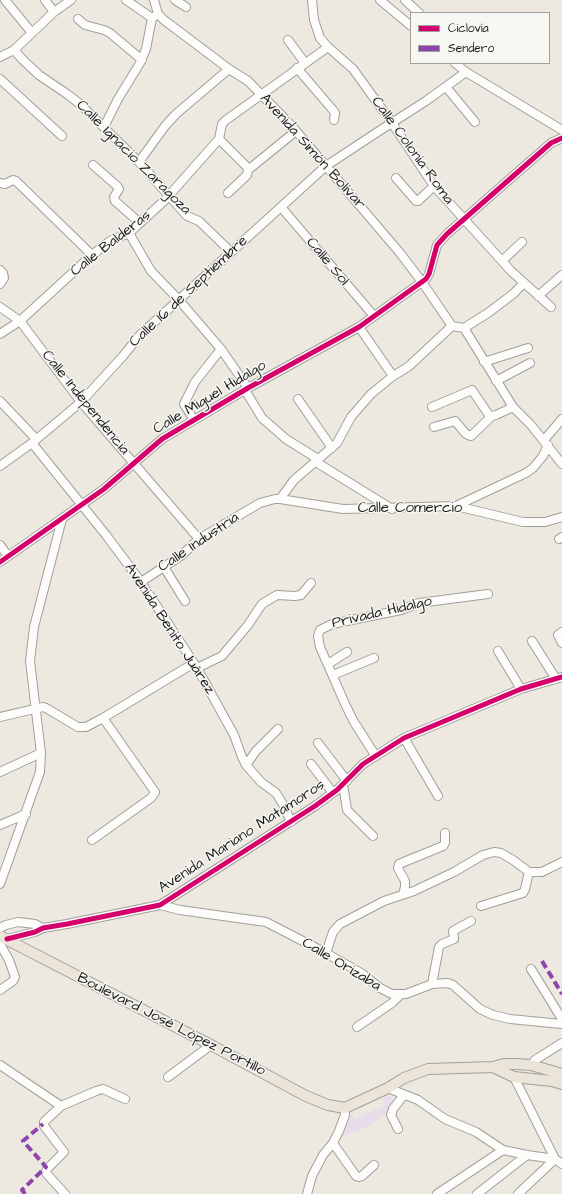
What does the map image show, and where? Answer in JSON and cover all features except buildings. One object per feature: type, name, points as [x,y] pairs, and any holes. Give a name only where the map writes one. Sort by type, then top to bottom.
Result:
[{"type":"main road","name":"Boulevard José López Portillo","points":[[2,940],[212,1045],[306,1096],[328,1105],[345,1108]]},
{"type":"main road","points":[[345,1108],[388,1088],[404,1078],[428,1069],[493,1068],[504,1064],[516,1064],[531,1065],[562,1074]]},
{"type":"main road","points":[[514,1077],[512,1071],[516,1064]]},
{"type":"main road","points":[[528,1079],[534,1072],[531,1065]]},
{"type":"main road","points":[[493,1068],[514,1077],[552,1081],[562,1084]]},
{"type":"street","points":[[5,0],[32,33]]},
{"type":"street","points":[[45,0],[54,12]]},
{"type":"street","points":[[0,57],[14,50],[54,12],[71,0]]},
{"type":"street","name":"Avenida Simón Bolívar","points":[[126,0],[155,16],[248,81],[296,131],[395,247],[422,282],[452,326]]},
{"type":"street","points":[[104,127],[114,105],[142,60],[155,16],[154,0]]},
{"type":"street","points":[[175,0],[186,8]]},
{"type":"street","name":"Calle Colonia Roma","points":[[312,0],[314,20],[320,38],[353,69],[392,123],[434,186],[523,284],[551,307]]},
{"type":"street","points":[[380,0],[410,25]]},
{"type":"street","points":[[405,0],[419,12]]},
{"type":"street","points":[[78,19],[85,25],[110,33],[142,60]]},
{"type":"street","points":[[288,40],[305,62]]},
{"type":"street","name":"Calle Balderas","points":[[0,334],[20,321],[92,255],[110,241],[130,233],[165,200],[220,138],[222,124],[226,120],[328,47]]},
{"type":"street","name":"Calle Ignacio Zaragoza","points":[[14,50],[39,75],[73,98],[139,162],[187,216],[200,221],[231,252]]},
{"type":"street","points":[[456,64],[466,72],[562,130]]},
{"type":"street","points":[[297,68],[335,113],[334,120]]},
{"type":"street","points":[[139,162],[165,126],[176,114],[229,69]]},
{"type":"street","name":"Calle 16 de Septiembre","points":[[0,466],[34,441],[81,402],[140,335],[326,166],[466,72]]},
{"type":"street","points":[[0,79],[62,136]]},
{"type":"street","points":[[446,86],[475,122]]},
{"type":"street","points":[[551,143],[554,125]]},
{"type":"street","points":[[228,193],[247,175],[248,170],[296,131]]},
{"type":"street","points":[[220,138],[247,167],[248,170]]},
{"type":"street","points":[[422,282],[429,274],[437,245],[447,234],[551,143],[562,138]]},
{"type":"street","points":[[93,165],[119,189],[114,197],[115,201],[140,223]]},
{"type":"street","points":[[396,178],[416,202],[434,186]]},
{"type":"street","points":[[0,183],[4,184],[13,180],[16,182],[92,255]]},
{"type":"street","name":"Calle Sol","points":[[281,207],[374,316]]},
{"type":"street","points":[[130,233],[151,271],[179,300],[221,349],[247,389],[262,418],[286,439],[317,461],[392,508]]},
{"type":"street","points":[[502,261],[522,242]]},
{"type":"street","points":[[0,270],[4,275],[4,278],[0,284]]},
{"type":"street","points":[[538,296],[562,275]]},
{"type":"street","name":"Calle Miguel Hidalgo","points":[[0,562],[104,489],[162,439],[247,389],[359,328],[422,282]]},
{"type":"street","points":[[280,499],[294,480],[332,448],[342,437],[351,417],[371,394],[393,376],[408,367],[452,326],[464,328],[488,313],[513,294],[523,284]]},
{"type":"street","name":"Calle Independencia","points":[[0,307],[20,321],[81,402],[199,540]]},
{"type":"street","points":[[359,328],[393,376]]},
{"type":"street","points":[[464,328],[513,407],[531,425],[562,464]]},
{"type":"street","points":[[484,362],[528,348]]},
{"type":"street","points":[[194,420],[184,404],[195,382],[221,349]]},
{"type":"street","points":[[496,381],[530,363]]},
{"type":"street","points":[[432,407],[472,390],[486,413],[492,416]]},
{"type":"street","points":[[298,399],[332,448]]},
{"type":"street","name":"Avenida Benito Juárez","points":[[0,401],[34,441],[141,582],[195,666],[234,735],[246,765],[261,782],[276,793],[291,822]]},
{"type":"street","points":[[434,427],[455,421],[466,434],[471,436],[492,416],[513,407]]},
{"type":"street","points":[[456,506],[526,473],[533,468],[543,456],[546,443],[562,419]]},
{"type":"street","name":"Calle Comercio","points":[[280,499],[343,509],[456,506],[523,522],[545,522],[560,516]]},
{"type":"street","name":"Calle Industria","points":[[141,582],[182,554],[199,540],[260,503],[280,499]]},
{"type":"street","points":[[0,884],[40,772],[42,753],[30,661],[34,627],[62,519]]},
{"type":"street","points":[[0,545],[8,556]]},
{"type":"street","points":[[164,567],[185,601]]},
{"type":"street","points":[[0,718],[36,708],[46,708],[78,727],[86,727],[195,666],[222,656],[248,625],[262,604],[277,595],[301,595],[311,583]]},
{"type":"street","name":"Privada Hidalgo","points":[[375,755],[351,716],[320,646],[318,636],[320,630],[325,626],[332,624],[401,610],[419,603],[488,594]]},
{"type":"street","points":[[532,641],[559,678]]},
{"type":"street","points":[[498,651],[521,690]]},
{"type":"street","points":[[328,664],[347,652]]},
{"type":"street","points":[[333,675],[374,658]]},
{"type":"street","name":"Avenida Mariano Matamoros","points":[[2,940],[35,932],[43,928],[160,905],[192,883],[291,822],[333,793],[363,764],[375,755],[404,738],[521,690],[559,678]]},
{"type":"street","points":[[92,840],[151,798],[155,792],[104,718]]},
{"type":"street","points":[[246,765],[256,751],[278,728]]},
{"type":"street","points":[[404,738],[438,796]]},
{"type":"street","points":[[318,743],[345,782],[347,810],[373,836]]},
{"type":"street","points":[[0,772],[42,753]]},
{"type":"street","points":[[311,764],[333,793]]},
{"type":"street","points":[[0,825],[26,814]]},
{"type":"street","points":[[403,894],[405,881],[398,868],[399,864],[443,846],[445,843],[445,833]]},
{"type":"street","points":[[326,954],[333,932],[340,924],[384,901],[420,888],[482,855],[494,852],[500,853],[513,860],[528,872],[542,872],[562,862]]},
{"type":"street","points":[[481,906],[522,892],[525,889],[528,872]]},
{"type":"street","name":"Calle Orizaba","points":[[160,905],[180,910],[266,922],[360,973],[386,992],[400,995],[432,984],[442,983],[453,985],[480,1009],[493,1015],[510,1019],[562,1024]]},
{"type":"street","points":[[432,984],[439,947],[442,944],[454,939],[453,931],[470,921]]},
{"type":"street","name":"Avenida Mariano Matamoros","points":[[0,928],[18,922],[35,924],[43,928]]},
{"type":"street","points":[[0,990],[15,977],[2,940]]},
{"type":"street","points":[[531,970],[562,1019]]},
{"type":"street","points":[[357,1027],[392,1003],[400,995]]},
{"type":"street","points":[[531,1065],[535,1060],[562,1043]]},
{"type":"street","points":[[168,1077],[212,1045]]},
{"type":"street","points":[[0,1065],[61,1106]]},
{"type":"street","points":[[514,1077],[554,1159]]},
{"type":"street","points":[[388,1088],[418,1100],[445,1119],[476,1132],[503,1150],[554,1159],[562,1164]]},
{"type":"street","points":[[65,1194],[46,1172],[47,1169],[64,1152],[43,1124],[61,1106],[96,1091],[103,1089],[125,1099]]},
{"type":"street","points":[[398,1129],[391,1115],[393,1109],[404,1095]]},
{"type":"street","points":[[306,1194],[312,1176],[323,1155],[333,1143],[339,1131],[345,1115],[345,1108]]},
{"type":"street","points":[[333,1143],[356,1176],[362,1176],[374,1165]]},
{"type":"street","points":[[437,1194],[503,1150]]},
{"type":"street","points":[[477,1194],[527,1155]]},
{"type":"street","points":[[518,1194],[554,1159]]},
{"type":"shaded area","points":[[388,1096],[393,1097],[396,1103],[388,1112],[367,1127],[340,1137],[346,1117],[352,1115],[355,1119],[385,1105],[383,1099]]},
{"type":"marked path","points":[[542,961],[562,994]]},
{"type":"marked path","points":[[25,1194],[22,1190],[46,1167],[23,1141],[43,1124]]},
{"type":"cycle path","points":[[0,562],[104,489],[162,439],[248,388],[359,327],[426,279],[429,274],[437,245],[447,234],[551,143],[562,138]]},
{"type":"cycle path","points":[[7,939],[35,932],[43,928],[160,905],[315,806],[337,790],[363,764],[404,738],[521,689],[562,677]]}]
